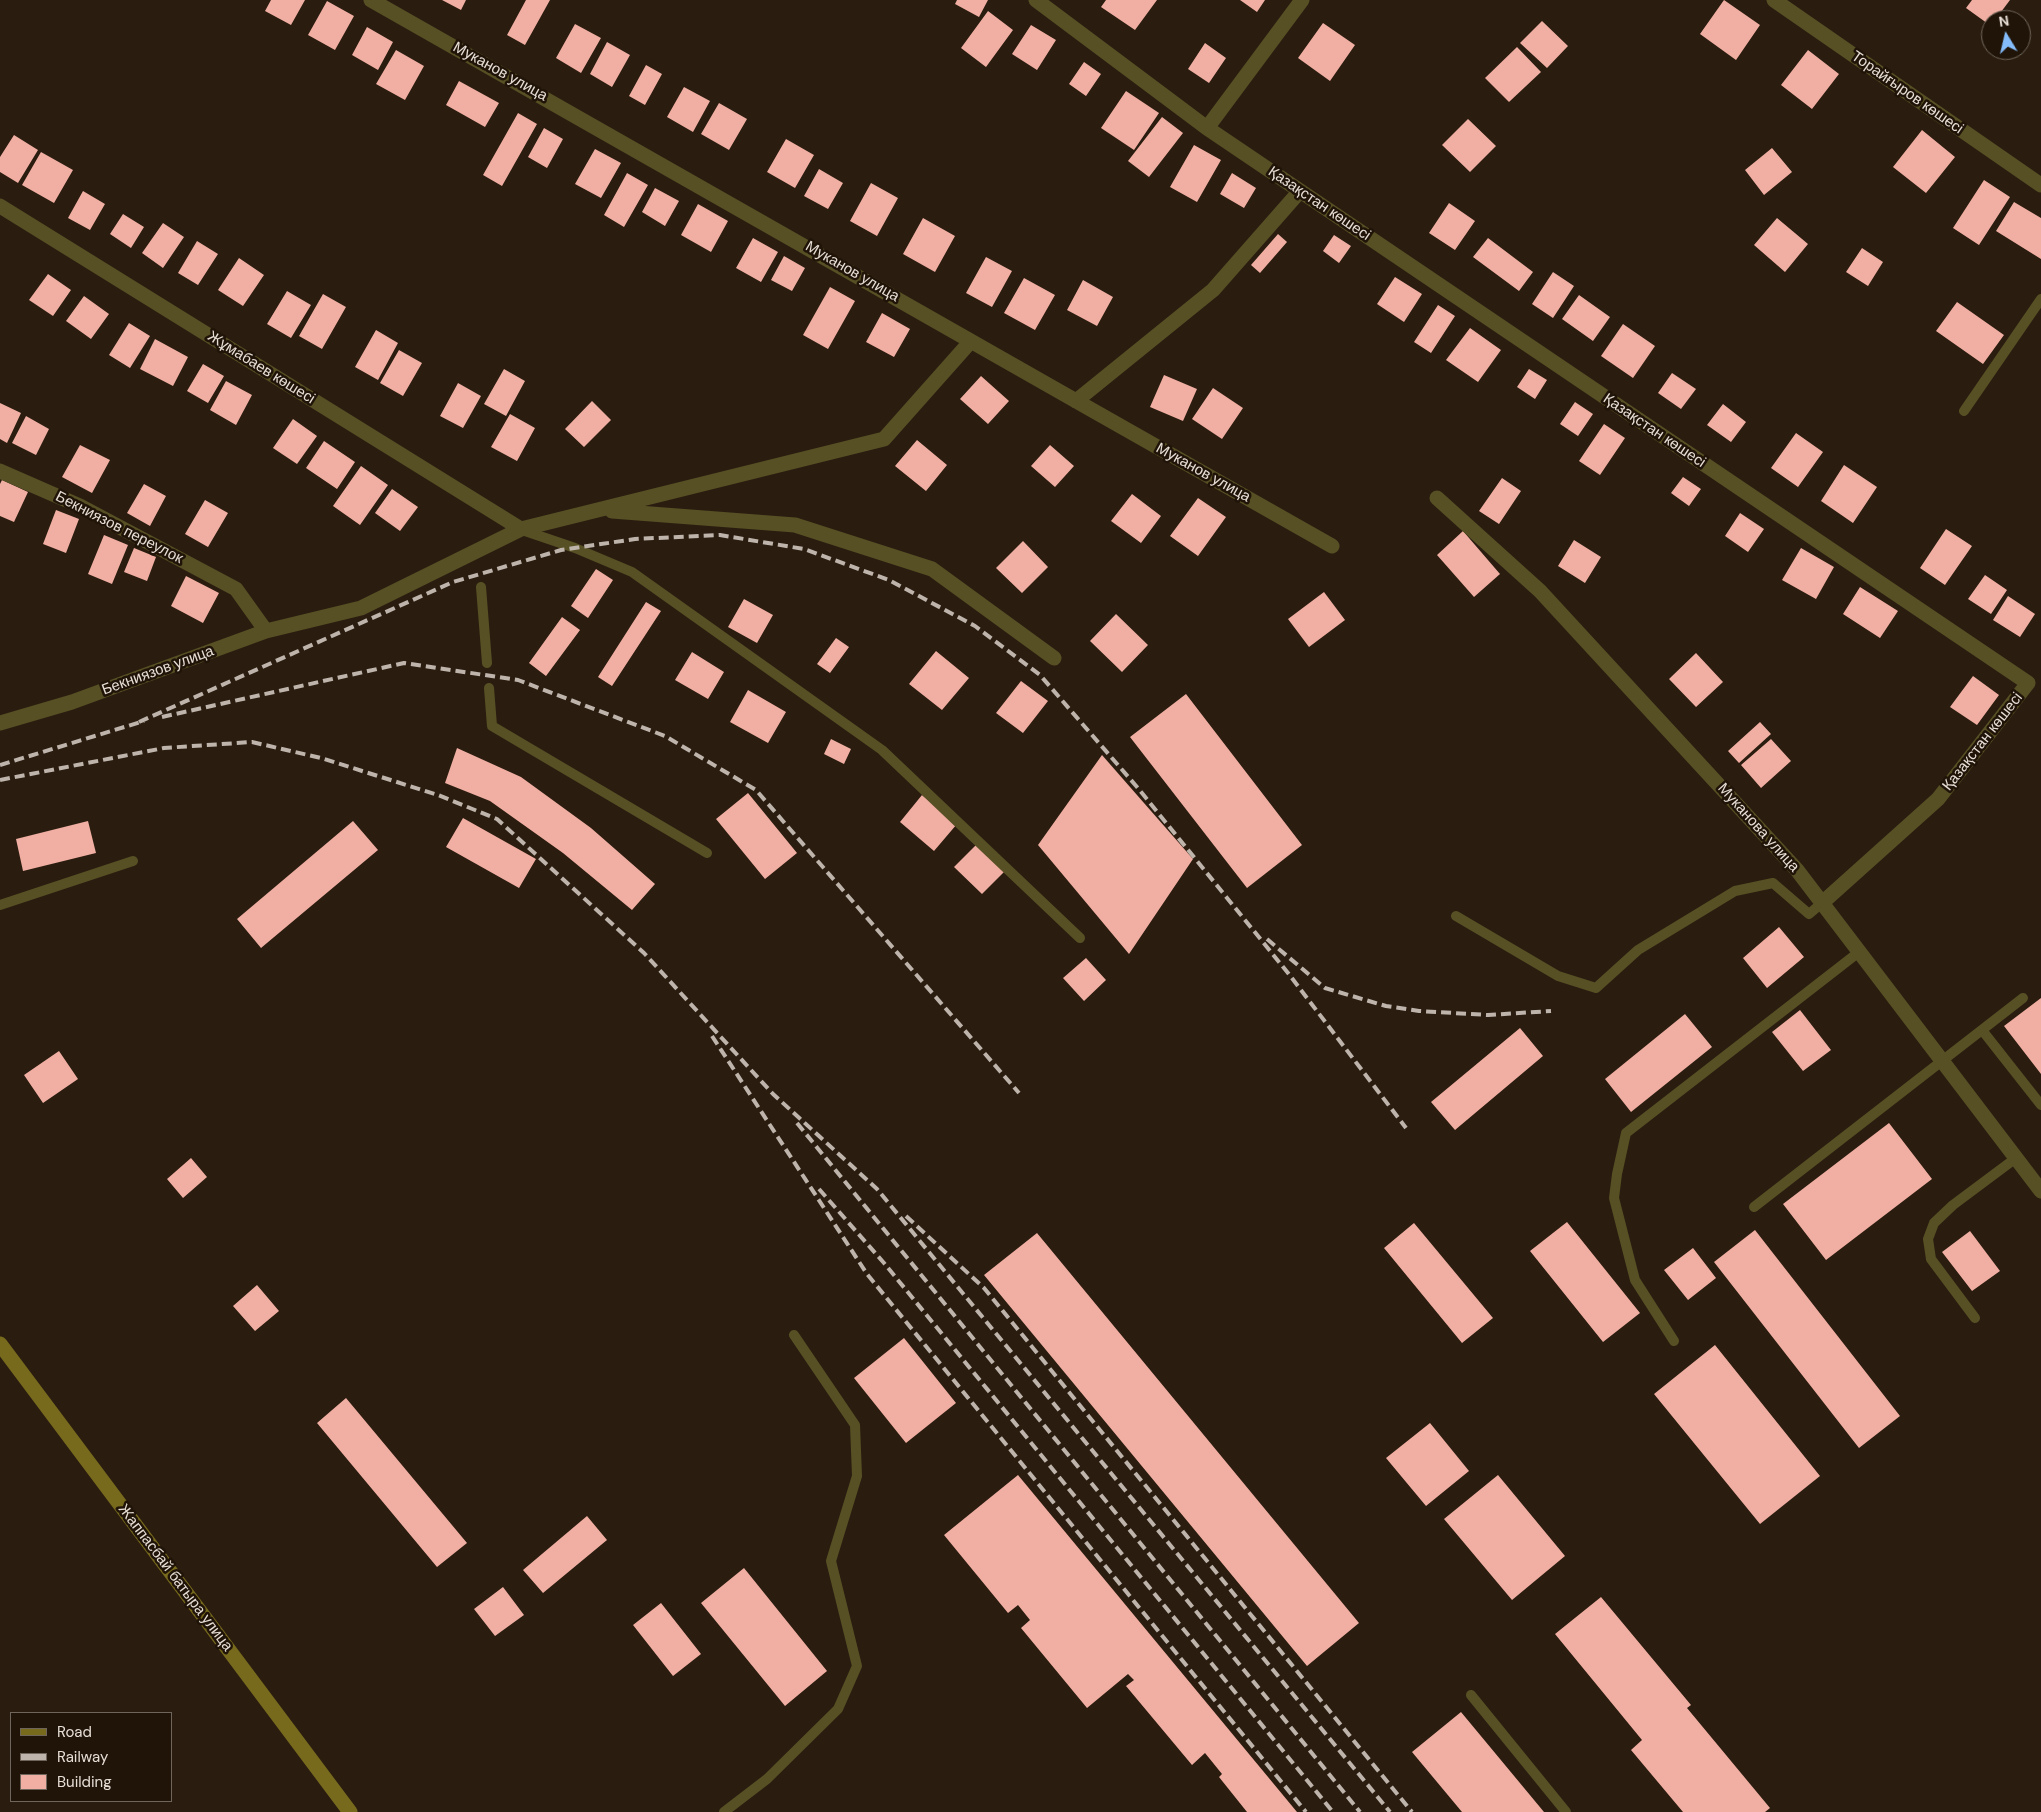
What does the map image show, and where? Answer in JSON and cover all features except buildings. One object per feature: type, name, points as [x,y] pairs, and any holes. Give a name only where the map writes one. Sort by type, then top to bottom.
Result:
[{"type":"main road","name":"Жаппасбай батыра улица","points":[[0,1344],[350,1812]]},
{"type":"street","name":"Муканов улица","points":[[371,0],[674,169],[971,341],[1332,546]]},
{"type":"street","name":"Қазақстан көшесі","points":[[1036,0],[1207,128],[2028,683],[1938,799],[1822,903]]},
{"type":"street","points":[[1207,128],[1302,0]]},
{"type":"street","name":"Торайғыров көшесі","points":[[1774,0],[2041,185]]},
{"type":"street","points":[[1076,401],[1212,290],[1300,191]]},
{"type":"street","name":"Жұмабаев көшесі","points":[[0,206],[521,529]]},
{"type":"street","name":"Бекниязов улица","points":[[0,723],[72,702],[266,631],[361,608],[479,556],[521,529],[884,439],[971,341]]},
{"type":"street","name":"Бекниязов переулок","points":[[0,472],[80,506],[236,589],[266,631]]},
{"type":"street","name":"Муканова улица","points":[[1438,498],[1540,591],[1796,870],[2041,1191]]},
{"type":"street","points":[[598,510],[795,525],[923,566],[932,569],[1054,658]]},
{"type":"lane","points":[[1964,411],[2041,299]]},
{"type":"lane","points":[[521,529],[575,548],[632,572],[882,750],[1080,938]]},
{"type":"lane","points":[[481,587],[487,663]]},
{"type":"lane","points":[[489,688],[492,726],[707,853]]},
{"type":"lane","points":[[0,905],[133,861]]},
{"type":"lane","points":[[1456,916],[1558,976],[1596,988],[1638,950],[1735,891],[1773,883],[1809,914],[1822,903]]},
{"type":"lane","points":[[1674,1341],[1635,1280],[1614,1198],[1616,1174],[1626,1133],[1859,952]]},
{"type":"lane","points":[[1754,1207],[2023,998]]},
{"type":"lane","points":[[1982,1030],[2041,1105]]},
{"type":"lane","points":[[1975,1318],[1931,1259],[1928,1239],[1934,1223],[1954,1205],[2016,1158]]},
{"type":"lane","points":[[724,1812],[767,1779],[838,1709],[857,1666],[832,1561],[857,1476],[855,1425],[794,1335]]},
{"type":"lane","points":[[1471,1695],[1566,1812]]},
{"type":"railway","points":[[139,722],[453,582],[561,550],[635,539],[720,535],[804,549],[889,580],[975,626],[1040,675],[1137,787],[1288,973],[1406,1128]]},
{"type":"railway","points":[[162,717],[404,663],[518,680],[665,736],[756,790],[1019,1093]]},
{"type":"railway","points":[[0,765],[144,721]]},
{"type":"railway","points":[[0,780],[164,748],[252,742],[321,758],[438,795],[497,819],[644,953],[773,1094],[877,1189],[1390,1812]]},
{"type":"railway","points":[[1267,939],[1325,988],[1386,1006],[1419,1011],[1488,1015],[1551,1011]]},
{"type":"railway","points":[[712,1036],[867,1274],[1306,1812]]},
{"type":"railway","points":[[797,1123],[1360,1812]]},
{"type":"railway","points":[[819,1189],[884,1263],[1333,1812]]},
{"type":"railway","points":[[906,1216],[984,1288],[1412,1812]]}]
